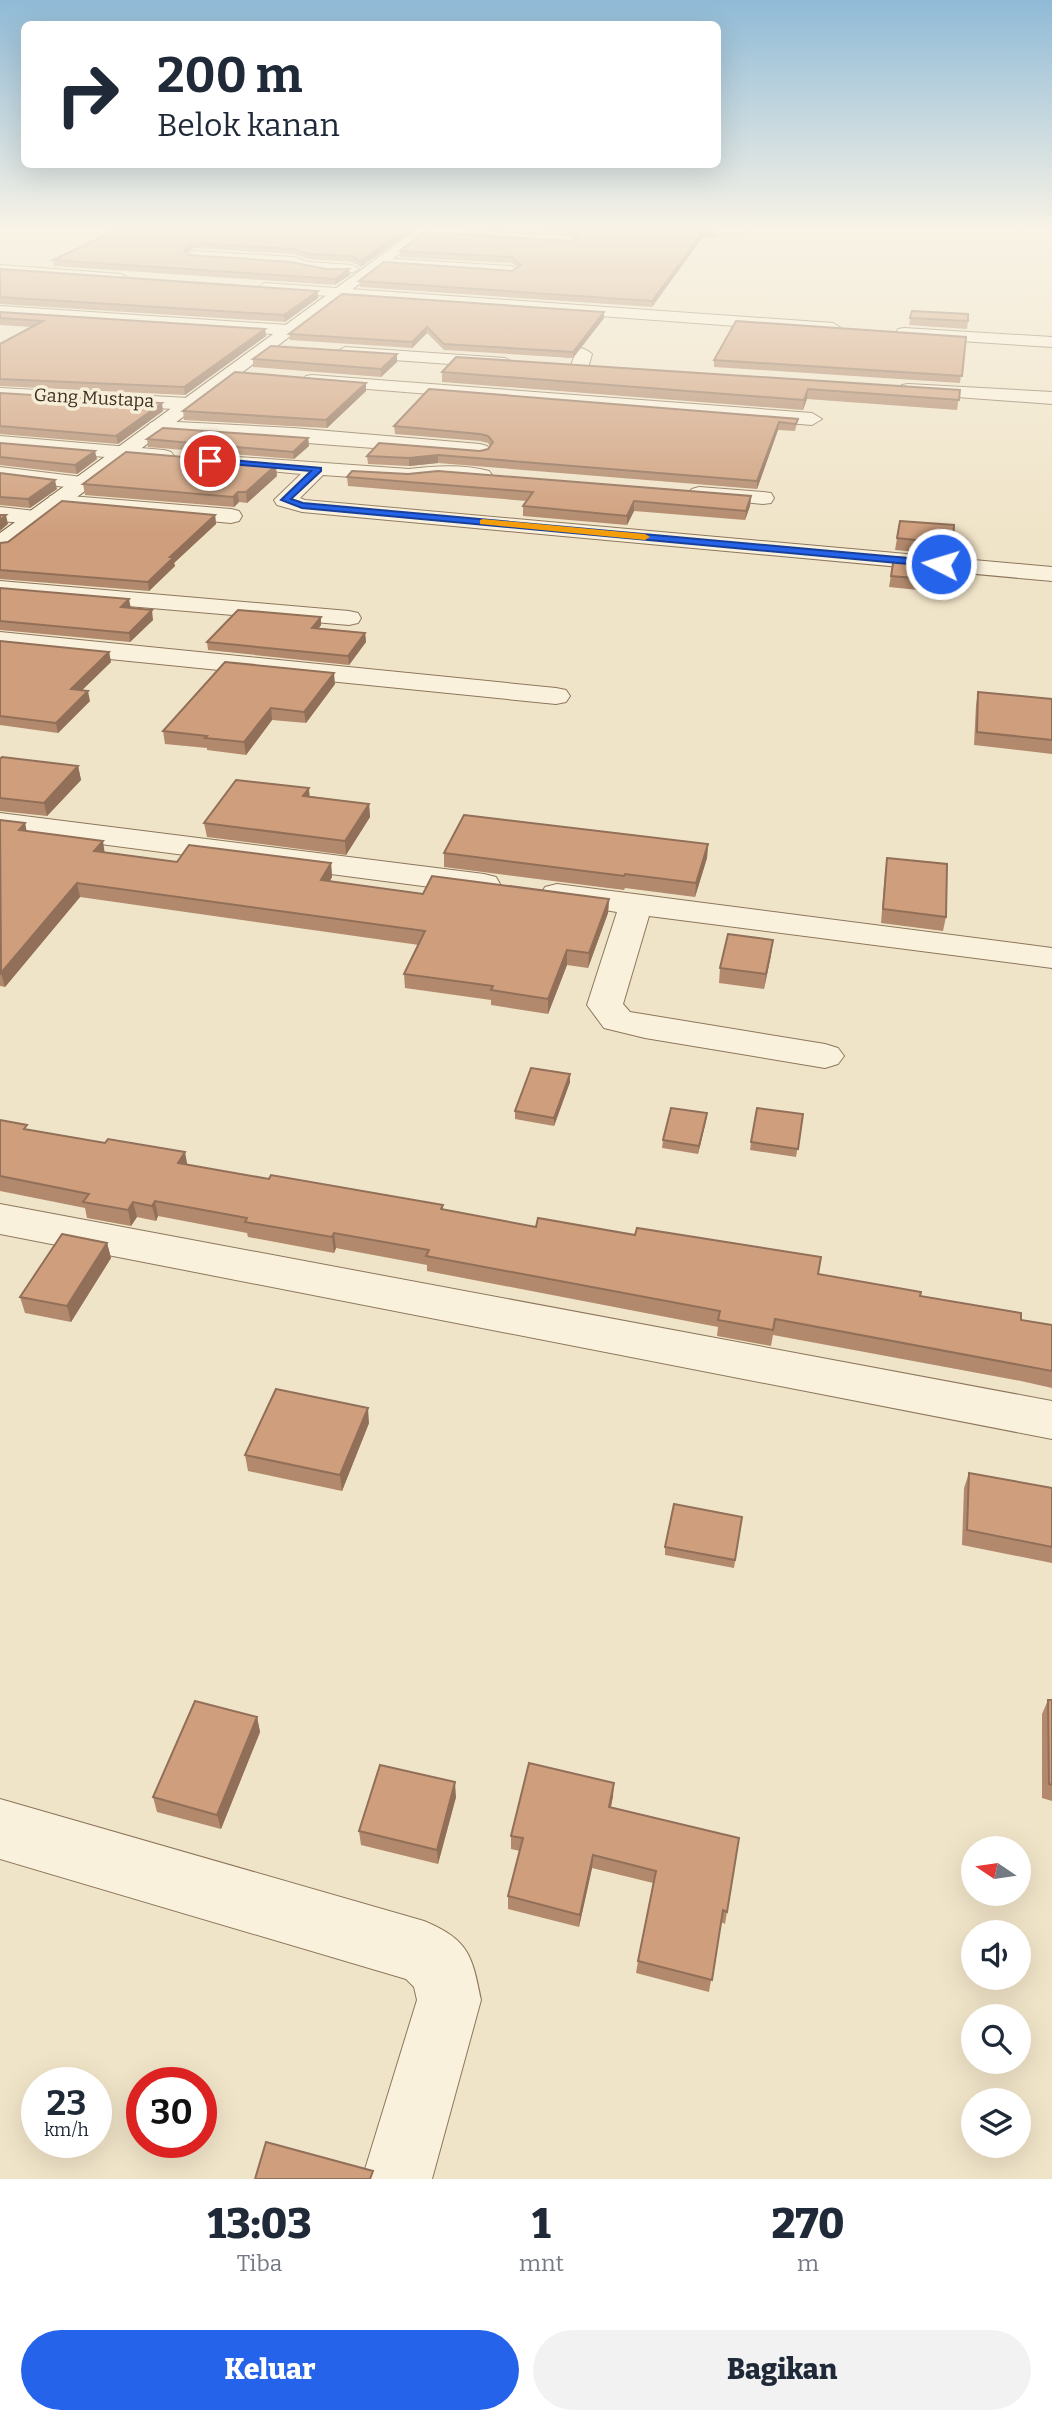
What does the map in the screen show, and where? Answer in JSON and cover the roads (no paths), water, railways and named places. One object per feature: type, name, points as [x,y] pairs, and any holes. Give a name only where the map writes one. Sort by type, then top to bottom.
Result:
[{"type":"street","points":[[285,329],[317,330],[586,368],[583,354],[516,343],[341,335]]},
{"type":"street","points":[[0,544],[290,329]]},
{"type":"street","points":[[839,329],[844,329]]},
{"type":"street","points":[[883,332],[1052,342]]},
{"type":"street","points":[[230,373],[258,376]]},
{"type":"street","points":[[299,379],[812,419]]},
{"type":"street","points":[[885,387],[1052,398]]},
{"type":"street","name":"Gang Mustapa","points":[[0,393],[189,404]]},
{"type":"street","points":[[0,426],[31,429]]},
{"type":"street","points":[[157,427],[501,452]]},
{"type":"street","points":[[0,442],[318,469],[409,475],[438,472],[506,477]]},
{"type":"street","points":[[318,469],[285,500],[316,507],[1052,574]]},
{"type":"street","points":[[0,473],[82,483]]},
{"type":"street","points":[[682,491],[763,498]]},
{"type":"street","points":[[58,501],[231,516]]},
{"type":"street","points":[[0,514],[36,517]]},
{"type":"street","points":[[0,588],[349,618]]},
{"type":"street","points":[[0,640],[556,696]]},
{"type":"street","points":[[0,822],[1052,958]]},
{"type":"street","points":[[636,905],[605,1005],[617,1020],[645,1027],[825,1056]]},
{"type":"street","points":[[0,1219],[1052,1420]]},
{"type":"street","points":[[0,1829],[424,1953],[443,1970],[449,2000],[397,2179]]}]
